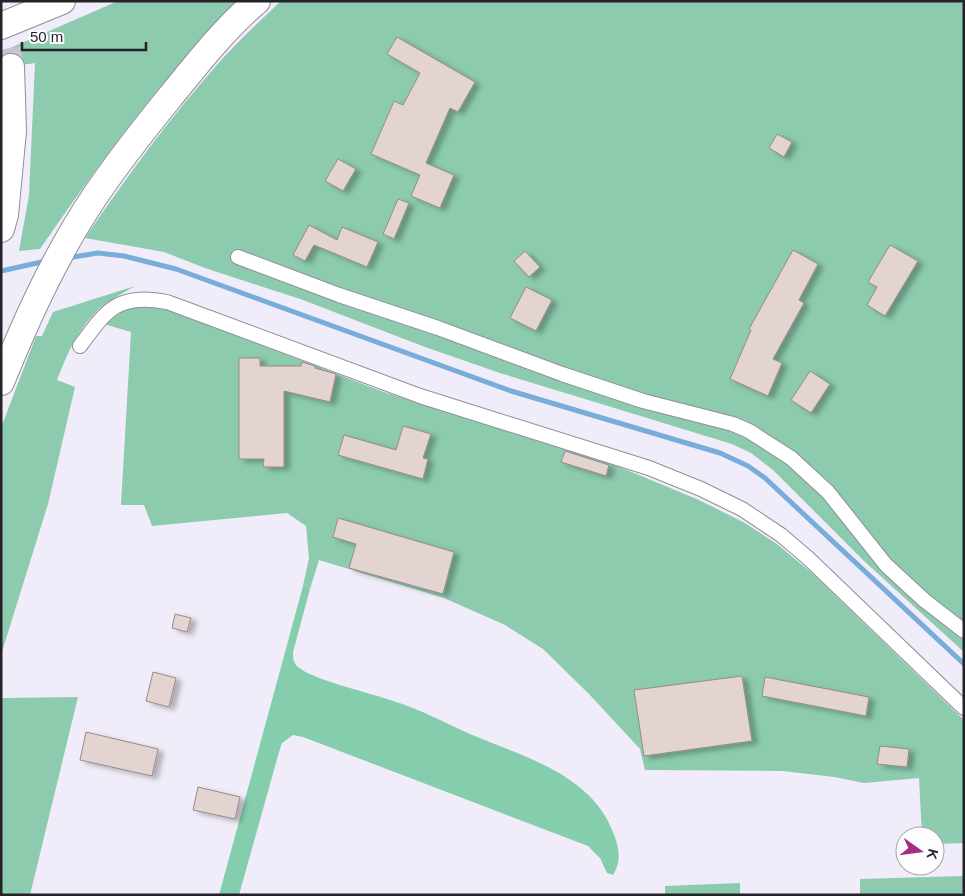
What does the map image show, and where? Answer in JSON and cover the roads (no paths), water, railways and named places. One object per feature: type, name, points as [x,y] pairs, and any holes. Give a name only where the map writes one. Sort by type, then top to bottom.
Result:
[{"type":"highway","points":[[1,26],[62,1]]},
{"type":"highway","points":[[1,382],[46,281],[95,197],[147,126],[193,69],[256,1]]},
{"type":"highway","points":[[3,222],[13,131],[11,67]]},
{"type":"street","points":[[238,257],[562,374],[643,401],[733,424],[749,430],[791,458],[828,492],[886,565],[924,600],[964,631]]},
{"type":"street","points":[[80,346],[99,320],[112,308],[125,301],[145,299],[167,302],[420,396],[649,468],[701,489],[742,509],[781,535],[808,558],[964,708]]},
{"type":"waterway","points":[[67,258],[98,253],[124,256],[176,269],[511,391],[720,453],[748,466],[765,478],[964,664]]},
{"type":"waterway","points":[[1,271],[46,261]]},
{"type":"tunnel","points":[[1,10],[11,67]]}]
